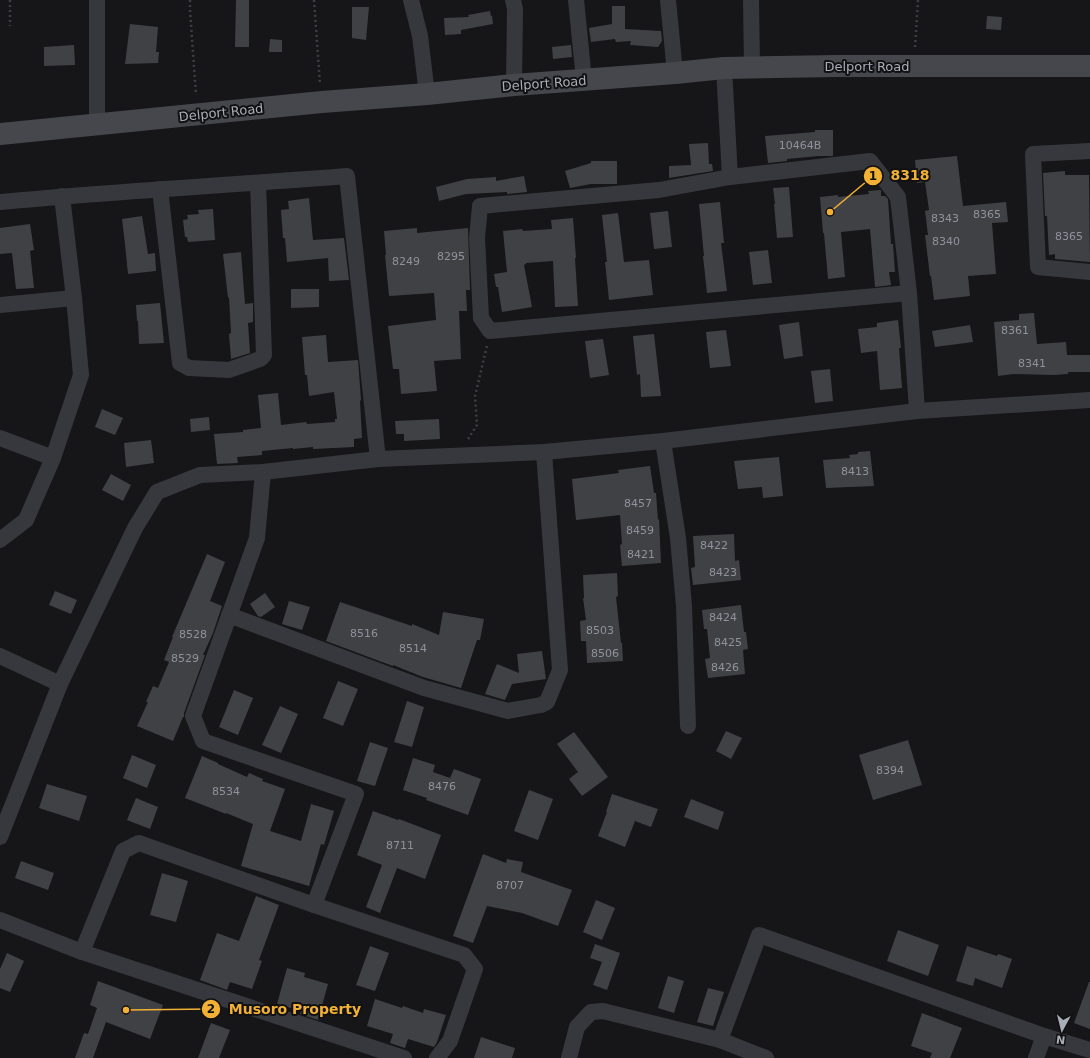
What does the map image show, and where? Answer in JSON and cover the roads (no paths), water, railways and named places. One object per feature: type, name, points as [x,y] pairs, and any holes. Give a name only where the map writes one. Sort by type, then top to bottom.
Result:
[{"type":"main road","name":"Delport Road","points":[[0,134],[322,102],[724,68],[836,66],[1090,66]]},
{"type":"street","points":[[97,0],[97,124]]},
{"type":"street","points":[[410,0],[420,36],[427,94]]},
{"type":"street","points":[[513,0],[515,9],[514,85]]},
{"type":"street","points":[[576,0],[584,80]]},
{"type":"street","points":[[668,0],[675,73]]},
{"type":"street","points":[[751,0],[752,67]]},
{"type":"street","points":[[724,68],[730,177]]},
{"type":"street","points":[[1090,151],[1033,154],[1038,267],[1090,272]]},
{"type":"street","points":[[909,293],[490,331],[481,318],[477,238],[480,206],[659,190],[730,177],[870,161],[898,197],[909,293],[917,411]]},
{"type":"street","points":[[0,202],[62,196],[347,176],[378,459]]},
{"type":"street","points":[[160,189],[180,363],[189,368],[229,370],[260,359],[264,355],[258,183]]},
{"type":"street","points":[[0,540],[26,520],[52,458],[81,375],[62,196]]},
{"type":"street","points":[[0,305],[74,298]]},
{"type":"street","points":[[0,837],[60,684],[135,528],[157,492],[200,475],[263,472],[378,459],[544,452],[663,441],[917,411],[1090,400]]},
{"type":"street","points":[[0,438],[52,458]]},
{"type":"street","points":[[663,441],[678,538],[684,606],[688,726]]},
{"type":"street","points":[[230,614],[424,688],[508,711],[541,705],[547,702],[560,670],[544,452]]},
{"type":"street","points":[[263,472],[257,538],[193,716],[203,741],[356,794],[314,905]]},
{"type":"street","points":[[0,656],[60,684]]},
{"type":"street","points":[[82,952],[123,851],[139,844],[464,956],[474,969],[450,1041],[437,1058]]},
{"type":"street","points":[[0,920],[82,952],[404,1058]]},
{"type":"street","points":[[720,1040],[759,935],[1044,1036],[1090,1050]]},
{"type":"street","points":[[569,1058],[577,1027],[591,1012],[603,1010],[720,1040],[766,1058]]},
{"type":"street","points":[[1036,1058],[1044,1036]]},
{"type":"place","name":"8318","points":[[830,212]]},
{"type":"place","name":"Musoro Property","points":[[126,1010]]}]
